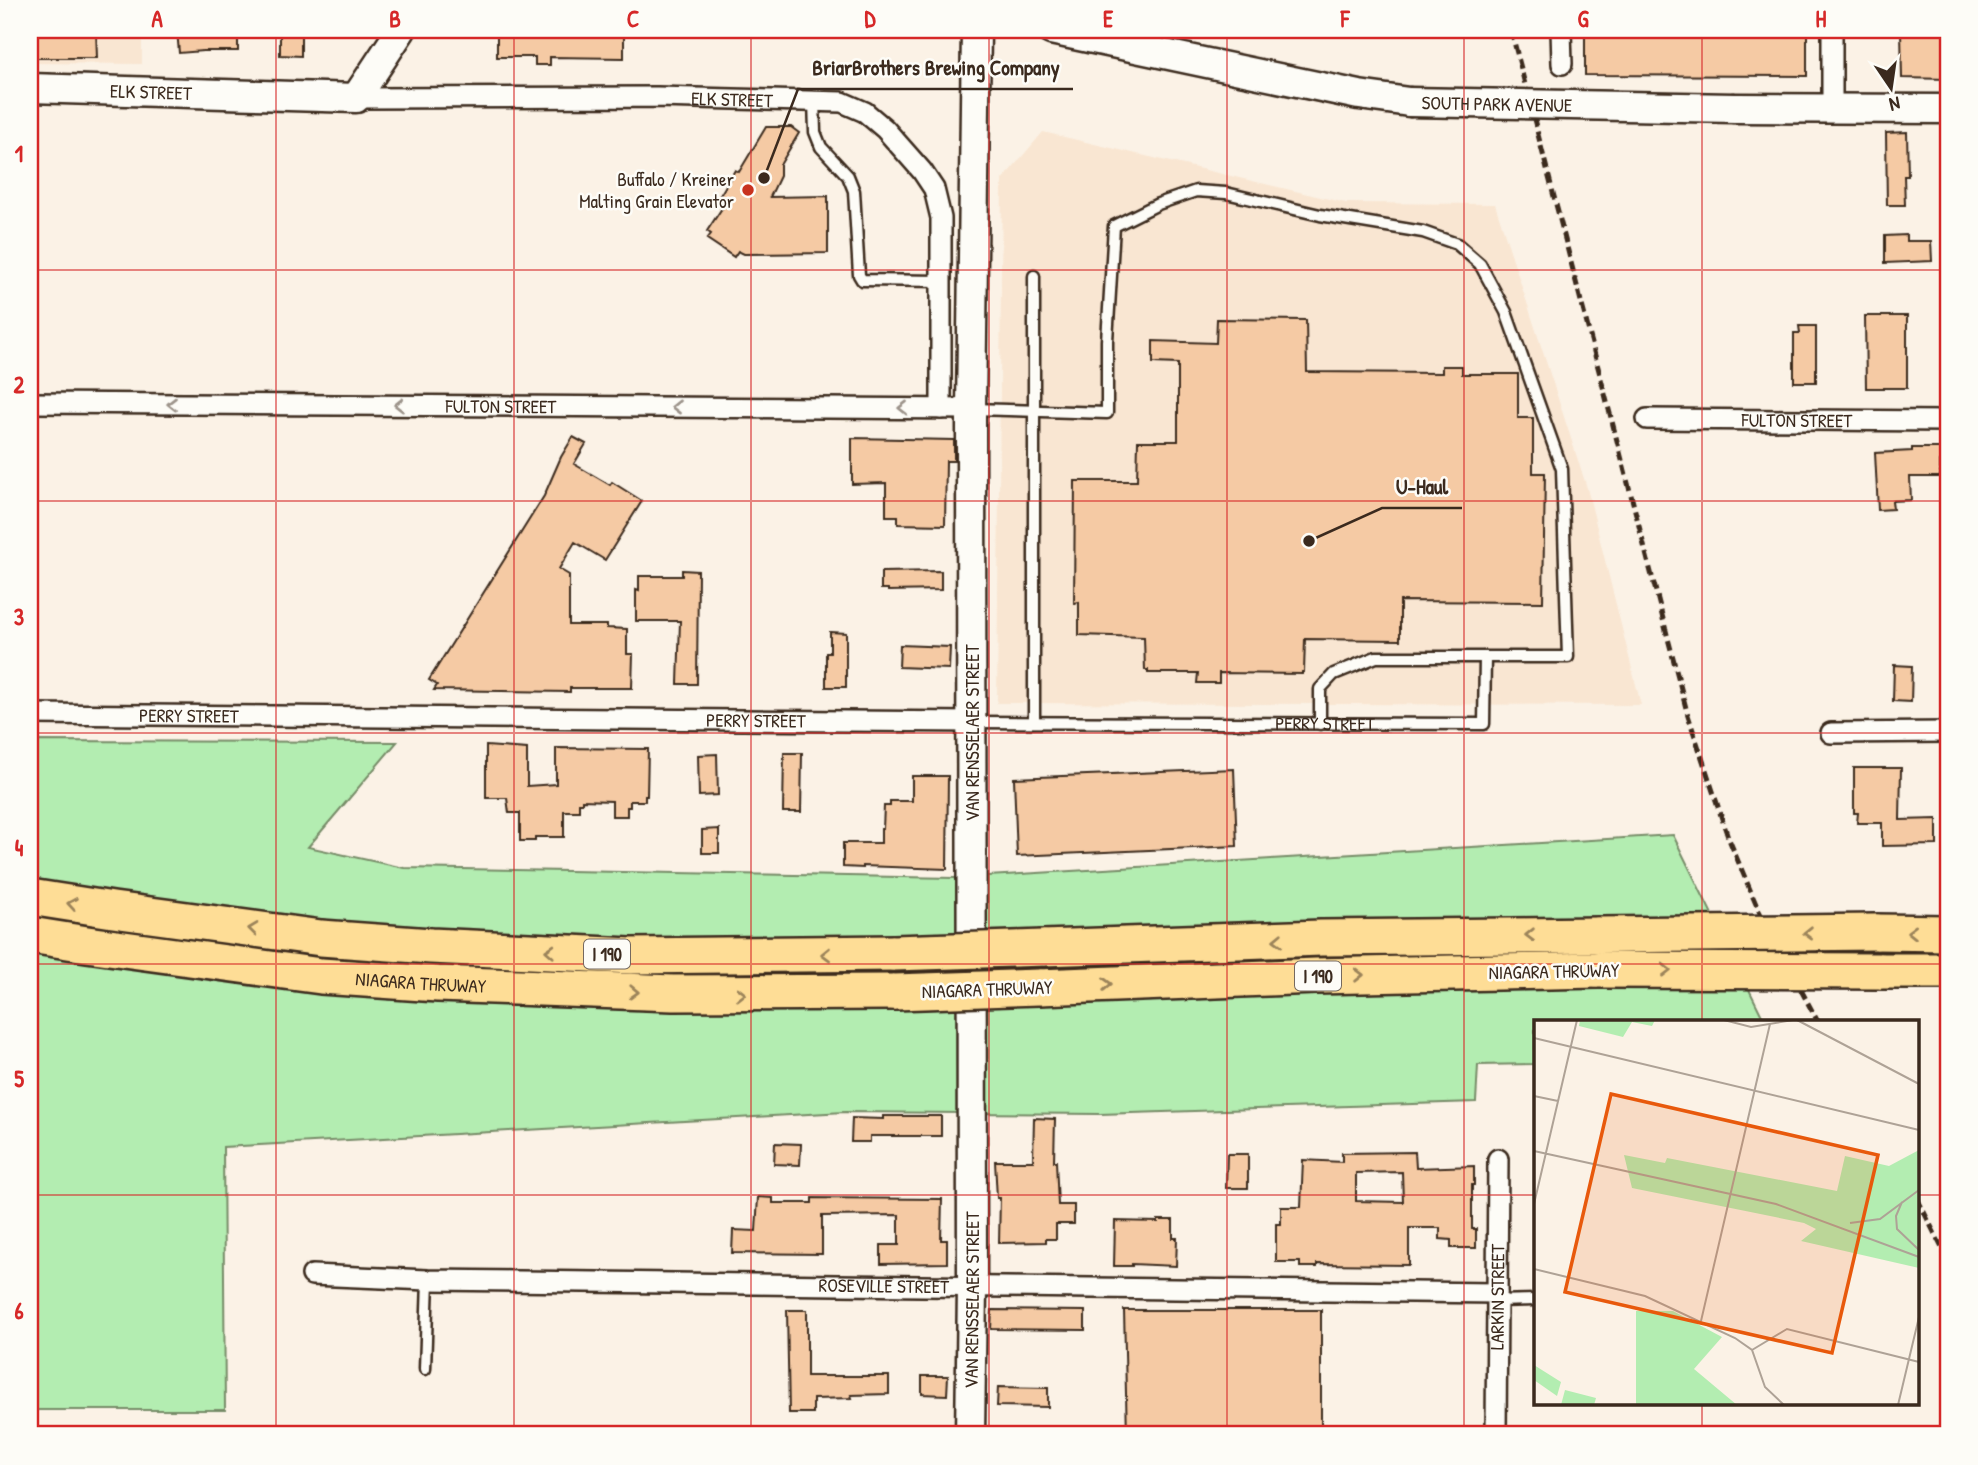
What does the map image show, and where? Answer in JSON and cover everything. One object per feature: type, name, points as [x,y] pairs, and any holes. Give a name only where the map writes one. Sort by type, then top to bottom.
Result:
[{"type":"highway","name":"NIAGARA THRUWAY","points":[[30,897],[321,937],[431,946],[631,956],[894,953],[1321,938],[1948,933]]},
{"type":"highway","name":"NIAGARA THRUWAY","points":[[30,935],[321,976],[648,993],[895,992],[1316,976],[1598,970],[1948,971]]},
{"type":"highway","points":[[30,957],[87,944]]},
{"type":"street","points":[[356,97],[401,30]]},
{"type":"street","name":"VAN RENSSELAER STREET","points":[[970,1435],[973,722],[971,409],[976,30]]},
{"type":"street","name":"SOUTH PARK AVENUE","points":[[1051,30],[1359,95],[1409,102],[1948,109]]},
{"type":"street","points":[[1561,30],[1562,64]]},
{"type":"street","points":[[1832,30],[1832,108]]},
{"type":"street","name":"ELK STREET","points":[[30,88],[356,97],[657,97],[842,102],[865,112],[885,129],[934,189],[941,218],[941,409]]},
{"type":"street","name":"FULTON STREET","points":[[30,403],[971,409]]},
{"type":"street","name":"FULTON STREET","points":[[1647,419],[1948,421]]},
{"type":"street","name":"PERRY STREET","points":[[30,714],[973,722]]},
{"type":"street","points":[[1831,733],[1948,732]]},
{"type":"street","name":"LARKIN STREET","points":[[1496,1435],[1498,1158]]},
{"type":"street","name":"ROSEVILLE STREET","points":[[312,1275],[428,1280],[1497,1297]]},
{"type":"lane","points":[[814,100],[815,132],[821,147],[848,176],[854,191],[859,275],[862,280],[941,281]]},
{"type":"lane","points":[[971,409],[1107,413],[1107,341],[1114,226],[1158,204],[1195,191],[1226,193],[1320,215],[1423,232],[1457,244],[1480,264],[1506,312],[1562,469],[1568,657],[1376,657],[1334,674],[1320,688],[1320,724]]},
{"type":"lane","points":[[1034,276],[1034,722]]},
{"type":"lane","name":"PERRY STREET","points":[[973,722],[1484,724],[1485,657]]},
{"type":"lane","points":[[425,1369],[428,1280]]},
{"type":"lane","points":[[1497,1297],[1534,1300]]},
{"type":"shaded area","points":[[30,30],[142,30],[142,64],[30,63]]},
{"type":"shaded area","points":[[1043,132],[1346,203],[1495,204],[1587,488],[1641,705],[997,703],[1002,180]]},
{"type":"green space","points":[[1156,30],[1215,30],[1183,37]]},
{"type":"green space","points":[[30,741],[397,742],[308,847],[404,868],[954,878],[1673,835],[1764,1020],[1534,1020],[1534,1064],[1478,1065],[1476,1102],[1100,1114],[845,1112],[223,1147],[225,1410],[30,1410]]},
{"type":"building","points":[[30,30],[96,30],[97,58],[30,58]]},
{"type":"building","points":[[177,30],[238,30],[238,51],[179,53]]},
{"type":"building","points":[[280,30],[301,30],[301,56],[280,55]]},
{"type":"building","points":[[497,30],[624,30],[624,58],[550,57],[550,65],[535,65],[535,57],[497,57]]},
{"type":"building","points":[[1585,30],[1807,30],[1807,76],[1585,75]]},
{"type":"building","points":[[1901,30],[1948,30],[1948,79],[1902,78]]},
{"type":"building","points":[[766,127],[791,127],[799,133],[780,165],[780,176],[770,197],[828,196],[828,253],[744,254],[738,251],[734,257],[707,239],[711,234],[707,231],[722,208],[715,204],[735,170],[739,172]]},
{"type":"building","points":[[1907,132],[1908,176],[1904,176],[1905,205],[1887,205],[1886,133]]},
{"type":"building","points":[[1906,235],[1906,241],[1931,241],[1932,261],[1885,263],[1885,236]]},
{"type":"building","points":[[1865,316],[1907,316],[1907,388],[1866,388]]},
{"type":"building","points":[[1217,319],[1306,320],[1307,372],[1442,373],[1442,366],[1462,366],[1462,374],[1518,374],[1518,418],[1533,418],[1533,473],[1545,473],[1543,602],[1400,601],[1400,640],[1305,639],[1302,674],[1219,673],[1219,683],[1197,683],[1198,673],[1148,673],[1148,670],[1145,670],[1144,637],[1079,635],[1079,602],[1074,603],[1075,481],[1137,481],[1138,441],[1178,441],[1178,364],[1153,363],[1153,341],[1216,343]]},
{"type":"building","points":[[1799,326],[1816,326],[1816,382],[1794,382],[1794,333],[1800,333]]},
{"type":"building","points":[[573,437],[586,444],[574,464],[610,485],[612,482],[642,501],[605,560],[575,542],[559,569],[569,575],[569,625],[607,625],[607,628],[627,629],[627,654],[633,654],[632,688],[570,688],[570,692],[434,690],[437,685],[429,680],[544,496]]},
{"type":"building","points":[[852,438],[954,440],[954,461],[946,461],[945,525],[898,524],[898,516],[886,516],[886,483],[852,484]]},
{"type":"building","points":[[1912,448],[1940,448],[1940,477],[1910,477],[1911,500],[1892,501],[1893,509],[1878,510],[1875,453],[1912,451]]},
{"type":"building","points":[[682,570],[698,571],[697,684],[678,684],[680,621],[636,621],[639,576],[682,576]]},
{"type":"building","points":[[941,571],[941,590],[881,589],[881,572]]},
{"type":"building","points":[[830,632],[846,633],[846,687],[826,687],[826,653],[830,653]]},
{"type":"building","points":[[900,645],[950,647],[949,669],[899,667]]},
{"type":"building","points":[[1894,665],[1912,666],[1911,702],[1893,701]]},
{"type":"building","points":[[486,746],[527,749],[527,786],[556,784],[556,748],[648,749],[647,796],[645,801],[630,801],[627,816],[612,816],[612,801],[582,800],[582,803],[579,803],[579,811],[564,811],[564,837],[535,837],[535,841],[520,841],[520,813],[509,813],[507,798],[486,798]]},
{"type":"building","points":[[784,753],[802,753],[801,812],[783,812]]},
{"type":"building","points":[[717,754],[718,795],[699,796],[698,755]]},
{"type":"building","points":[[1854,768],[1901,768],[1900,820],[1937,819],[1937,845],[1882,846],[1882,823],[1857,823],[1858,813],[1854,813]]},
{"type":"building","points":[[1234,769],[1237,846],[1017,856],[1014,778]]},
{"type":"building","points":[[912,776],[948,776],[947,869],[843,867],[843,843],[881,843],[884,806],[890,806],[890,801],[912,801]]},
{"type":"building","points":[[719,829],[719,853],[702,853],[702,830]]},
{"type":"building","points":[[883,1116],[941,1116],[941,1136],[870,1136],[870,1142],[851,1142],[852,1118],[883,1119]]},
{"type":"building","points":[[1034,1118],[1055,1119],[1054,1161],[1058,1205],[1074,1205],[1074,1224],[1056,1224],[1056,1239],[1046,1239],[1046,1242],[999,1243],[1000,1198],[997,1198],[995,1161],[1033,1161]]},
{"type":"building","points":[[775,1143],[801,1144],[800,1165],[774,1164]]},
{"type":"building","points":[[1415,1152],[1416,1168],[1474,1166],[1472,1229],[1476,1229],[1476,1248],[1451,1248],[1451,1240],[1440,1239],[1440,1228],[1409,1228],[1409,1265],[1317,1264],[1317,1267],[1300,1267],[1300,1262],[1276,1262],[1276,1224],[1281,1224],[1281,1207],[1301,1207],[1303,1160],[1342,1162],[1342,1153]],"holes":[[[1402,1172],[1403,1202],[1356,1201],[1356,1173]]]},
{"type":"building","points":[[1227,1154],[1248,1154],[1248,1188],[1226,1188]]},
{"type":"building","points":[[758,1197],[773,1198],[773,1203],[812,1203],[812,1198],[942,1199],[941,1240],[947,1240],[947,1263],[881,1264],[881,1245],[899,1245],[899,1215],[822,1216],[822,1254],[732,1253],[733,1230],[756,1231]]},
{"type":"building","points":[[1173,1220],[1173,1238],[1177,1238],[1176,1266],[1114,1266],[1115,1221]]},
{"type":"building","points":[[787,1310],[807,1310],[807,1376],[889,1376],[889,1394],[813,1399],[813,1413],[789,1413]]},
{"type":"building","points":[[992,1310],[1085,1311],[1085,1330],[991,1329]]},
{"type":"building","points":[[1124,1310],[1321,1310],[1321,1435],[1127,1435]]},
{"type":"building","points":[[922,1376],[948,1376],[947,1395],[922,1394]]},
{"type":"building","points":[[998,1387],[1048,1388],[1048,1407],[997,1406]]},
{"type":"railway","points":[[1511,30],[1687,712],[1728,837],[1758,909],[1817,1020]]},
{"type":"railway","points":[[1918,1200],[1948,1260]]},
{"type":"place","name":"BriarBrothers Brewing Company","points":[[764,178]]},
{"type":"place","name":"Buffalo / Kreiner Malting Grain Elevator","points":[[748,190]]},
{"type":"place","name":"U-Haul","points":[[1309,541]]}]
